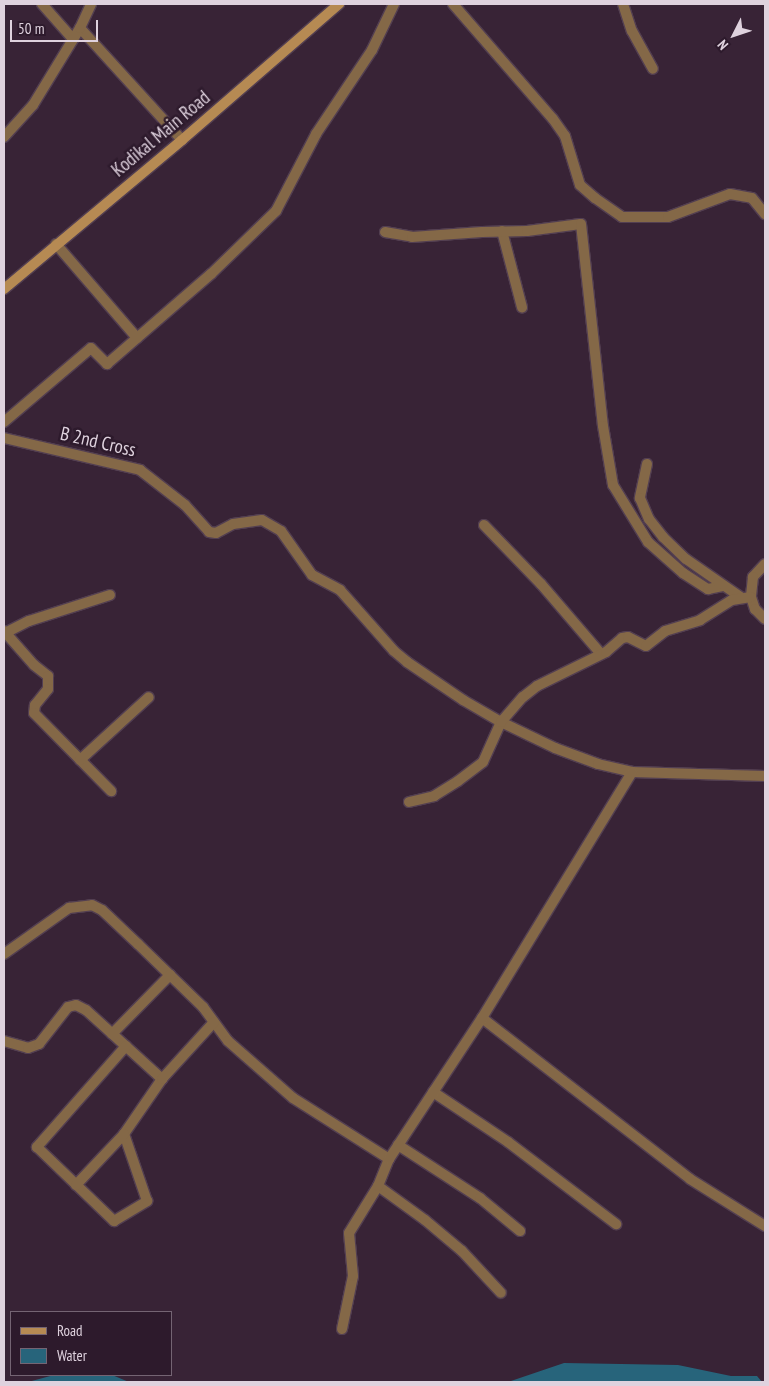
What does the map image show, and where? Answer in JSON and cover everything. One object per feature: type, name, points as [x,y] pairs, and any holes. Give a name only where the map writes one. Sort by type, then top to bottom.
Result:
[{"type":"street","points":[[42,4],[73,39]]},
{"type":"street","points":[[4,137],[33,105],[80,28],[91,4]]},
{"type":"street","name":"Kodikal Main Road","points":[[4,289],[182,140],[339,4]]},
{"type":"street","points":[[4,422],[90,348],[107,364],[211,274],[276,211],[316,134],[372,50],[394,4]]},
{"type":"street","points":[[623,4],[632,31],[653,69]]},
{"type":"street","points":[[456,5],[565,136],[580,185],[594,198],[622,217],[668,218],[730,194],[752,198],[765,214]]},
{"type":"street","points":[[80,28],[182,140]]},
{"type":"street","points":[[385,232],[412,237],[527,231],[581,224],[603,426],[613,486],[648,542],[683,573],[708,588],[724,586]]},
{"type":"street","points":[[502,231],[522,307]]},
{"type":"street","points":[[56,244],[137,338]]},
{"type":"street","name":"B 2nd Cross","points":[[4,438],[140,470],[185,505],[209,532],[216,534],[233,524],[262,520],[281,532],[312,575],[340,590],[407,662],[456,696],[501,722]]},
{"type":"street","points":[[647,464],[640,498],[649,519],[664,538],[686,559],[724,586],[746,598],[765,619]]},
{"type":"street","points":[[484,525],[541,584],[602,654]]},
{"type":"street","points":[[746,598],[753,577],[765,564]]},
{"type":"street","points":[[110,595],[29,621],[4,632],[34,665],[48,676],[48,689],[35,705],[34,713],[111,791]]},
{"type":"street","points":[[409,802],[434,796],[458,782],[482,762],[501,722],[523,697],[537,686],[602,654],[622,638],[628,637],[646,646],[665,631],[700,620],[732,600],[746,598]]},
{"type":"street","points":[[80,760],[149,697]]},
{"type":"street","points":[[501,722],[556,748],[598,764],[632,772],[765,776]]},
{"type":"street","points":[[342,1329],[353,1276],[349,1233],[378,1186],[389,1159],[482,1018],[632,772]]},
{"type":"street","points":[[4,954],[69,908],[92,904],[117,923],[203,1007],[233,1046],[292,1098],[389,1159]]},
{"type":"street","points":[[112,1034],[170,975]]},
{"type":"street","points":[[4,1041],[28,1048],[39,1044],[68,1007],[76,1005],[86,1010],[162,1080]]},
{"type":"street","points":[[482,1018],[690,1179],[765,1226]]},
{"type":"street","points":[[76,1185],[124,1134],[162,1080],[214,1022]]},
{"type":"street","points":[[124,1134],[147,1201],[114,1221],[37,1147],[126,1046]]},
{"type":"street","points":[[433,1092],[508,1142],[616,1224]]},
{"type":"street","points":[[398,1145],[480,1198],[520,1231]]},
{"type":"street","points":[[378,1186],[425,1220],[462,1251],[501,1293]]},
{"type":"water","points":[[564,1363],[678,1365],[731,1376],[757,1376],[762,1382],[508,1382]]},
{"type":"water","points":[[50,1376],[114,1376],[129,1382],[28,1382]]}]
